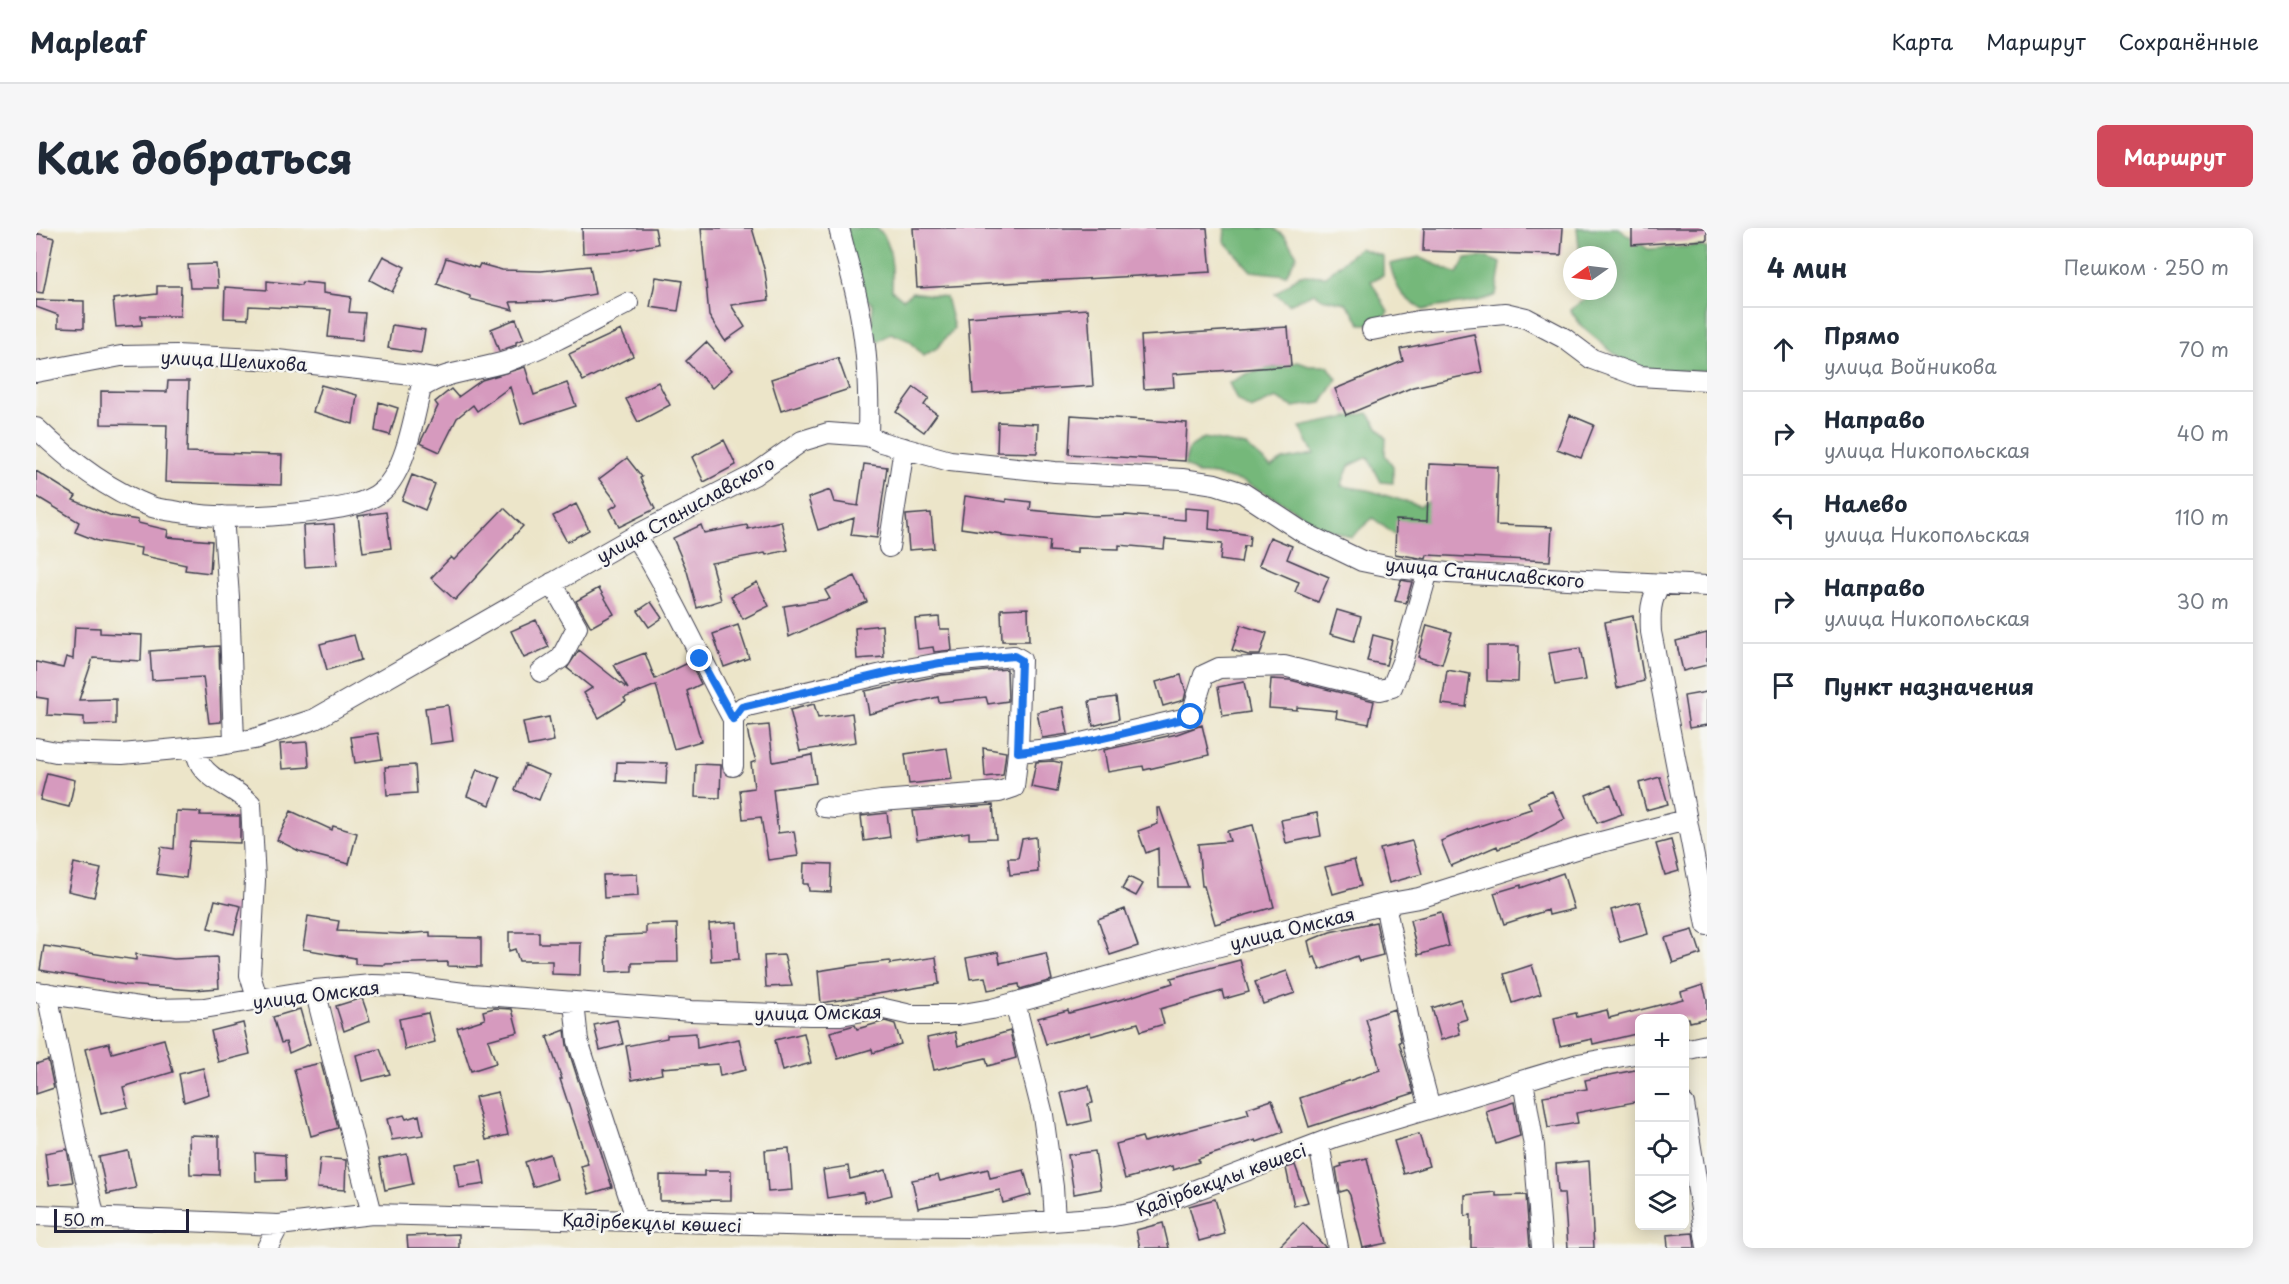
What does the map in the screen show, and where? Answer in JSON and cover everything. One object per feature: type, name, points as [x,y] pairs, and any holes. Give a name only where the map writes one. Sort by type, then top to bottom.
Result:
[{"type":"street","points":[[839,228],[857,298],[865,343],[869,409],[868,436]]},
{"type":"street","name":"улица Шелихова","points":[[36,372],[121,356],[176,355],[277,360],[434,379],[505,362],[548,344],[628,303]]},
{"type":"street","points":[[1372,330],[1418,321],[1505,313],[1526,318],[1564,338],[1592,359],[1640,376],[1707,380]]},
{"type":"street","points":[[36,428],[93,477],[153,507],[199,515],[255,517],[326,510],[371,499],[385,489],[395,474],[413,423],[421,388],[434,379]]},
{"type":"street","name":"улица Станиславского","points":[[36,748],[56,752],[122,754],[194,747],[254,739],[315,719],[635,536],[754,475],[802,441],[828,432],[868,436],[881,442],[950,461],[1055,472],[1182,479],[1215,484],[1243,493],[1304,533],[1362,561],[1396,568],[1707,586]]},
{"type":"street","points":[[889,547],[903,448]]},
{"type":"street","points":[[223,516],[229,597],[234,742]]},
{"type":"street","points":[[635,536],[657,570],[700,659],[733,719],[732,766]]},
{"type":"street","points":[[1018,752],[1071,746],[1191,717],[1204,675],[1219,668],[1284,666],[1380,690],[1392,687],[1402,662],[1428,571]]},
{"type":"street","points":[[541,672],[561,658],[577,627],[552,583]]},
{"type":"street","points":[[1660,584],[1652,596],[1649,609],[1651,632],[1707,926]]},
{"type":"street","points":[[733,719],[742,707],[891,672],[940,663],[1014,656],[1021,660],[1018,752],[1014,787],[999,792],[881,801],[836,808],[824,807]]},
{"type":"street","points":[[194,747],[201,764],[208,773],[243,796],[251,804],[255,880],[250,975],[258,1001]]},
{"type":"street","name":"улица Омская","points":[[41,993],[153,1009],[204,1008],[315,990],[372,985],[409,986],[472,994],[691,1011],[810,1016],[841,1015],[880,1008],[911,1015],[957,1015],[1015,1003],[1208,949],[1385,904],[1419,898],[1582,847],[1686,820]]},
{"type":"street","points":[[1385,904],[1416,1055],[1430,1108]]},
{"type":"street","points":[[315,990],[372,1214]]},
{"type":"street","points":[[41,993],[95,1219]]},
{"type":"street","points":[[574,1002],[578,1041],[637,1221]]},
{"type":"street","points":[[1015,1003],[1043,1115],[1056,1221]]},
{"type":"street","points":[[1689,1049],[1707,1046]]},
{"type":"street","name":"Қадірбекұлы көшесі","points":[[36,1215],[279,1225],[372,1214],[826,1226],[969,1227],[1108,1216],[1140,1211],[1319,1144],[1430,1108],[1578,1064],[1635,1054]]},
{"type":"street","points":[[1523,1081],[1534,1146],[1542,1248]]},
{"type":"street","points":[[1687,1122],[1707,1246]]},
{"type":"street","points":[[1319,1144],[1338,1248]]},
{"type":"street","points":[[267,1248],[279,1225]]},
{"type":"green space","points":[[837,228],[875,228],[881,232],[891,256],[892,290],[903,299],[912,292],[946,297],[954,328],[937,348],[923,356],[910,341],[891,333],[878,342],[871,331],[873,304],[849,285]]},
{"type":"green space","points":[[1225,228],[1273,228],[1285,237],[1297,255],[1286,275],[1251,271],[1224,241]]},
{"type":"green space","points":[[1577,228],[1618,228],[1648,249],[1697,246],[1707,248],[1707,371],[1634,370],[1582,327],[1570,310],[1584,300],[1617,300],[1617,246],[1579,246]]},
{"type":"green space","points":[[1359,248],[1383,256],[1383,275],[1371,281],[1388,311],[1380,324],[1361,324],[1346,303],[1321,298],[1314,293],[1289,304],[1275,294],[1300,275],[1326,276]]},
{"type":"green space","points":[[1419,257],[1457,274],[1465,259],[1485,257],[1501,263],[1496,295],[1478,301],[1423,310],[1409,301],[1400,291],[1390,264]]},
{"type":"green space","points":[[1298,362],[1309,366],[1328,366],[1337,379],[1322,403],[1293,407],[1276,398],[1251,409],[1237,400],[1229,383],[1246,374]]},
{"type":"green space","points":[[1368,413],[1386,438],[1385,455],[1393,466],[1393,483],[1381,482],[1368,457],[1349,466],[1341,486],[1368,490],[1420,506],[1430,500],[1486,506],[1401,540],[1373,518],[1351,537],[1318,525],[1275,498],[1243,482],[1210,474],[1198,474],[1184,465],[1189,448],[1204,438],[1246,446],[1271,467],[1283,460],[1314,454],[1300,427]]},
{"type":"building","points":[[582,228],[655,228],[658,244],[620,251],[583,253]]},
{"type":"building","points":[[701,228],[752,228],[765,272],[769,300],[731,305],[745,327],[725,341],[709,316]]},
{"type":"building","points":[[913,228],[1207,228],[1211,272],[917,288]]},
{"type":"building","points":[[1424,228],[1563,228],[1561,255],[1423,251]]},
{"type":"building","points":[[1632,228],[1707,228],[1707,240],[1632,245]]},
{"type":"building","points":[[36,233],[54,238],[43,293],[36,292]]},
{"type":"building","points":[[383,256],[405,267],[392,292],[370,280]]},
{"type":"building","points":[[446,258],[478,268],[480,264],[502,270],[541,271],[590,266],[595,294],[556,301],[510,302],[513,310],[470,299],[470,296],[437,284]]},
{"type":"building","points":[[216,264],[218,288],[190,288],[188,265]]},
{"type":"building","points":[[656,277],[683,281],[678,311],[650,307]]},
{"type":"building","points":[[267,281],[301,285],[302,282],[323,284],[323,293],[351,297],[349,312],[365,313],[362,340],[328,337],[331,310],[249,306],[248,319],[224,318],[225,287],[267,290]]},
{"type":"building","points":[[157,286],[181,286],[180,316],[141,316],[142,325],[116,327],[113,299],[157,294]]},
{"type":"building","points":[[36,300],[84,301],[84,328],[58,327],[58,315],[36,307]]},
{"type":"building","points":[[1088,309],[1093,386],[973,394],[968,317]]},
{"type":"building","points":[[516,319],[524,339],[516,342],[516,345],[499,351],[491,329]]},
{"type":"building","points":[[392,325],[425,330],[421,353],[388,348]]},
{"type":"building","points":[[1288,327],[1291,366],[1173,374],[1174,387],[1144,389],[1141,336]]},
{"type":"building","points":[[621,330],[633,356],[583,381],[569,354]]},
{"type":"building","points":[[1474,334],[1482,372],[1413,387],[1346,415],[1335,389],[1403,361],[1400,349]]},
{"type":"building","points":[[706,342],[732,370],[712,388],[686,361]]},
{"type":"building","points":[[838,358],[849,389],[781,411],[771,379]]},
{"type":"building","points":[[525,367],[534,395],[567,383],[576,406],[521,424],[510,387],[477,411],[473,405],[457,418],[440,452],[420,443],[438,406],[435,402],[451,389],[458,397],[482,380]]},
{"type":"building","points":[[168,381],[189,381],[187,452],[282,455],[281,485],[165,482],[167,425],[101,424],[101,391],[167,392]]},
{"type":"building","points":[[658,382],[670,405],[638,422],[626,399]]},
{"type":"building","points":[[321,385],[357,395],[353,424],[313,412]]},
{"type":"building","points":[[914,387],[929,398],[924,405],[937,414],[924,432],[896,412]]},
{"type":"building","points":[[379,402],[398,408],[390,435],[375,431]]},
{"type":"building","points":[[1071,415],[1187,423],[1185,461],[1069,454]]},
{"type":"building","points":[[1570,415],[1594,425],[1581,458],[1557,449]]},
{"type":"building","points":[[998,422],[1038,424],[1037,453],[997,452]]},
{"type":"building","points":[[724,440],[736,465],[704,482],[692,457]]},
{"type":"building","points":[[627,458],[642,477],[640,478],[655,509],[619,527],[610,509],[618,504],[599,479]]},
{"type":"building","points":[[864,464],[887,467],[877,538],[851,535],[854,518],[818,530],[808,498],[830,490],[834,502],[858,506]]},
{"type":"building","points":[[1429,464],[1498,467],[1496,525],[1552,527],[1550,561],[1427,555],[1426,559],[1395,554],[1396,520],[1427,521]]},
{"type":"building","points":[[36,471],[76,496],[73,500],[112,516],[138,520],[138,523],[168,530],[167,537],[212,541],[210,573],[185,570],[186,565],[140,555],[141,548],[98,541],[75,532],[79,522],[36,496]]},
{"type":"building","points":[[412,475],[435,484],[425,510],[402,500]]},
{"type":"building","points":[[965,496],[1006,502],[1006,499],[1031,502],[1030,510],[1093,516],[1126,515],[1185,520],[1185,508],[1210,510],[1209,529],[1250,535],[1249,546],[1244,546],[1241,563],[1220,560],[1222,544],[1165,539],[1164,549],[1119,545],[1119,549],[1077,548],[1077,553],[1049,551],[1050,541],[1002,536],[1002,534],[961,528]]},
{"type":"building","points":[[576,504],[589,530],[567,542],[553,516]]},
{"type":"building","points":[[504,508],[523,526],[455,600],[431,578],[451,557],[454,560]]},
{"type":"building","points":[[386,512],[391,548],[363,552],[358,516]]},
{"type":"building","points":[[931,513],[934,548],[909,550],[906,515]]},
{"type":"building","points":[[781,521],[788,550],[711,563],[721,600],[697,608],[687,571],[673,538],[701,525],[704,533],[747,525],[748,529]]},
{"type":"building","points":[[334,524],[337,565],[305,567],[303,526]]},
{"type":"building","points":[[1270,537],[1292,546],[1287,559],[1329,577],[1318,602],[1295,592],[1299,582],[1259,565]]},
{"type":"building","points":[[855,576],[867,602],[789,637],[784,606],[830,599],[825,590]]},
{"type":"building","points":[[1401,580],[1412,582],[1406,603],[1395,601]]},
{"type":"building","points":[[757,582],[769,606],[743,619],[731,596]]},
{"type":"building","points":[[599,588],[614,614],[591,627],[576,601]]},
{"type":"building","points":[[651,602],[662,618],[649,627],[638,611]]},
{"type":"building","points":[[1028,608],[1029,641],[1002,641],[1001,609]]},
{"type":"building","points":[[1337,610],[1361,617],[1354,641],[1330,634]]},
{"type":"building","points":[[1633,616],[1644,681],[1617,688],[1605,622]]},
{"type":"building","points":[[939,617],[940,629],[950,629],[952,650],[934,652],[933,647],[918,649],[915,619]]},
{"type":"building","points":[[536,620],[549,647],[524,658],[511,631]]},
{"type":"building","points":[[738,625],[749,658],[724,667],[713,634]]},
{"type":"building","points":[[882,625],[884,657],[857,659],[855,628]]},
{"type":"building","points":[[1241,625],[1267,633],[1260,655],[1248,655],[1232,650]]},
{"type":"building","points":[[1427,625],[1452,632],[1442,664],[1418,657]]},
{"type":"building","points":[[75,627],[100,628],[100,633],[142,635],[141,661],[93,658],[79,700],[116,699],[116,724],[84,725],[84,717],[47,715],[48,699],[36,697],[36,662],[63,668],[66,657],[73,659]]},
{"type":"building","points":[[1707,633],[1707,665],[1683,671],[1676,641]]},
{"type":"building","points":[[354,635],[361,660],[327,670],[320,644]]},
{"type":"building","points":[[1373,635],[1392,640],[1386,665],[1367,661]]},
{"type":"building","points":[[219,646],[221,722],[209,723],[203,677],[152,680],[150,651]]},
{"type":"building","points":[[1487,646],[1519,646],[1518,682],[1487,681]]},
{"type":"building","points":[[1580,648],[1586,680],[1555,685],[1549,653]]},
{"type":"building","points":[[579,650],[628,689],[614,665],[645,653],[655,679],[690,662],[701,684],[687,691],[701,741],[674,749],[656,685],[624,698],[626,701],[599,718],[584,693],[592,688],[567,668]]},
{"type":"building","points":[[1007,669],[1008,701],[988,704],[986,697],[939,702],[938,697],[869,714],[865,691],[942,675]]},
{"type":"building","points":[[1447,670],[1470,674],[1466,707],[1442,704]]},
{"type":"building","points":[[1181,675],[1186,692],[1184,700],[1163,706],[1156,682]]},
{"type":"building","points":[[1271,679],[1290,680],[1374,701],[1369,724],[1336,718],[1337,711],[1297,707],[1297,710],[1269,708]]},
{"type":"building","points":[[1244,682],[1250,712],[1223,716],[1218,687]]},
{"type":"building","points":[[1707,692],[1707,725],[1689,728],[1684,696]]},
{"type":"building","points":[[1116,697],[1119,719],[1093,726],[1089,701]]},
{"type":"building","points":[[814,704],[818,718],[852,713],[856,742],[800,751],[790,710]]},
{"type":"building","points":[[448,705],[453,741],[430,744],[425,708]]},
{"type":"building","points":[[1063,707],[1068,734],[1042,738],[1037,712]]},
{"type":"building","points":[[549,717],[554,741],[528,746],[523,722]]},
{"type":"building","points":[[769,725],[773,762],[812,755],[816,783],[773,789],[778,833],[794,831],[798,856],[768,860],[761,817],[743,819],[740,790],[754,788],[751,763],[756,761],[747,727]]},
{"type":"building","points":[[1202,725],[1209,755],[1144,770],[1143,766],[1108,772],[1104,750],[1177,734]]},
{"type":"building","points":[[378,733],[382,759],[355,763],[351,737]]},
{"type":"building","points":[[307,742],[309,767],[282,769],[280,744]]},
{"type":"building","points":[[947,748],[952,779],[909,784],[905,754]]},
{"type":"building","points":[[983,748],[1006,752],[1003,775],[985,777]]},
{"type":"building","points":[[617,762],[667,763],[666,784],[616,781]]},
{"type":"building","points":[[1036,762],[1062,763],[1057,792],[1031,787]]},
{"type":"building","points":[[696,764],[721,765],[720,798],[695,797]]},
{"type":"building","points":[[415,765],[417,793],[387,795],[385,767]]},
{"type":"building","points":[[525,765],[549,775],[539,800],[515,790]]},
{"type":"building","points":[[477,769],[500,778],[490,805],[467,796]]},
{"type":"building","points":[[47,773],[75,780],[69,807],[40,800]]},
{"type":"building","points":[[1660,777],[1668,804],[1646,810],[1639,783]]},
{"type":"building","points":[[1611,785],[1622,814],[1597,823],[1586,795]]},
{"type":"building","points":[[1552,791],[1565,819],[1527,839],[1498,849],[1497,846],[1451,866],[1441,841],[1531,809],[1528,802]]},
{"type":"building","points":[[993,805],[996,838],[969,839],[969,832],[917,840],[913,811]]},
{"type":"building","points":[[1157,808],[1160,808],[1188,887],[1159,887],[1158,848],[1146,853],[1138,831],[1158,824]]},
{"type":"building","points":[[176,811],[201,812],[200,815],[240,816],[240,843],[190,841],[186,878],[157,874],[161,847],[174,849]]},
{"type":"building","points":[[291,811],[332,830],[333,826],[357,833],[349,864],[299,851],[277,840]]},
{"type":"building","points":[[887,813],[890,837],[864,841],[861,816]]},
{"type":"building","points":[[1317,813],[1321,836],[1286,843],[1281,820]]},
{"type":"building","points":[[1253,825],[1274,907],[1215,924],[1204,886],[1202,886],[1198,844],[1230,841],[1227,831]]},
{"type":"building","points":[[1036,837],[1038,872],[1010,875],[1008,858],[1018,858],[1022,839]]},
{"type":"building","points":[[1671,840],[1679,871],[1665,875],[1656,844]]},
{"type":"building","points":[[1412,841],[1422,874],[1389,883],[1380,849]]},
{"type":"building","points":[[1354,860],[1361,886],[1333,894],[1325,867]]},
{"type":"building","points":[[74,863],[101,869],[94,897],[68,891]]},
{"type":"building","points":[[804,863],[832,864],[831,892],[809,891],[808,884],[803,884]]},
{"type":"building","points":[[1563,873],[1574,909],[1549,915],[1548,910],[1504,924],[1494,893],[1521,885],[1521,888]]},
{"type":"building","points":[[637,874],[638,896],[604,898],[603,875]]},
{"type":"building","points":[[1129,877],[1143,884],[1136,896],[1122,889]]},
{"type":"building","points":[[215,900],[241,906],[234,934],[208,928]]},
{"type":"building","points":[[1640,902],[1648,934],[1620,942],[1611,910]]},
{"type":"building","points":[[1125,909],[1138,946],[1110,955],[1098,919]]},
{"type":"building","points":[[1441,912],[1449,946],[1418,955],[1410,920]]},
{"type":"building","points":[[308,916],[339,921],[337,931],[403,934],[430,932],[430,937],[481,938],[481,967],[448,966],[448,962],[355,964],[355,958],[303,949]]},
{"type":"building","points":[[737,922],[739,959],[711,961],[709,924]]},
{"type":"building","points":[[1376,922],[1383,955],[1359,961],[1357,956],[1320,970],[1315,957],[1312,958],[1308,941],[1330,932]]},
{"type":"building","points":[[677,924],[678,962],[632,963],[632,971],[607,972],[605,936],[646,934],[646,925]]},
{"type":"building","points":[[1693,930],[1701,954],[1673,963],[1665,938]]},
{"type":"building","points":[[509,932],[539,932],[539,943],[581,943],[580,975],[552,974],[552,961],[519,961],[515,949],[509,951]]},
{"type":"building","points":[[44,946],[136,960],[136,954],[174,959],[217,957],[219,988],[193,990],[126,985],[40,970]]},
{"type":"building","points":[[998,952],[1000,963],[1046,953],[1052,980],[1020,989],[1019,984],[988,990],[985,977],[970,979],[966,958]]},
{"type":"building","points":[[784,955],[792,986],[766,987],[764,956]]},
{"type":"building","points":[[936,957],[939,984],[821,1003],[818,971]]},
{"type":"building","points":[[1240,960],[1249,992],[1224,999],[1222,991],[1160,1009],[1164,1024],[1141,1031],[1138,1023],[1091,1036],[1090,1032],[1046,1044],[1038,1018],[1068,1010],[1069,1013],[1130,997],[1173,983],[1171,978]]},
{"type":"building","points":[[1532,965],[1541,994],[1513,1003],[1504,974]]},
{"type":"building","points":[[1287,971],[1295,993],[1263,1004],[1255,982]]},
{"type":"building","points":[[1703,985],[1707,999],[1707,1018],[1690,1022],[1689,1014],[1635,1014],[1635,1034],[1593,1044],[1592,1039],[1560,1046],[1554,1018],[1576,1013],[1577,1017],[1607,1010],[1609,1018],[1683,999],[1681,992]]},
{"type":"building","points":[[362,998],[370,1021],[344,1031],[336,1006]]},
{"type":"building","points":[[1460,999],[1467,1019],[1457,1022],[1460,1034],[1441,1040],[1432,1008]]},
{"type":"building","points":[[494,1008],[512,1009],[518,1032],[488,1040],[496,1063],[471,1071],[457,1028],[485,1019],[483,1011]]},
{"type":"building","points":[[300,1009],[310,1044],[289,1053],[286,1042],[281,1043],[273,1017]]},
{"type":"building","points":[[1394,1009],[1401,1041],[1399,1042],[1414,1093],[1309,1127],[1300,1098],[1380,1070],[1366,1019]]},
{"type":"building","points":[[428,1013],[435,1042],[405,1050],[399,1019]]},
{"type":"building","points":[[617,1020],[623,1044],[600,1050],[594,1025]]},
{"type":"building","points":[[885,1021],[895,1024],[901,1044],[873,1053],[872,1049],[838,1059],[830,1032],[855,1025],[857,1029]]},
{"type":"building","points":[[243,1023],[250,1054],[218,1062],[211,1031]]},
{"type":"building","points":[[565,1030],[567,1045],[612,1187],[589,1194],[581,1166],[588,1164],[547,1037]]},
{"type":"building","points":[[1010,1031],[1016,1058],[988,1066],[986,1058],[934,1070],[927,1038],[955,1032],[958,1046]]},
{"type":"building","points":[[696,1033],[697,1048],[739,1039],[746,1070],[720,1076],[718,1064],[661,1068],[662,1074],[632,1080],[626,1046],[667,1038],[667,1035]]},
{"type":"building","points":[[804,1033],[811,1063],[782,1071],[775,1040]]},
{"type":"building","points":[[164,1039],[173,1072],[123,1087],[128,1107],[101,1114],[85,1049],[109,1043],[112,1053]]},
{"type":"building","points":[[380,1049],[390,1074],[362,1081],[356,1055]]},
{"type":"building","points":[[48,1060],[54,1088],[36,1094],[36,1064]]},
{"type":"building","points":[[321,1063],[338,1128],[311,1136],[294,1069]]},
{"type":"building","points":[[203,1068],[209,1094],[184,1102],[179,1074]]},
{"type":"building","points":[[1635,1070],[1635,1102],[1576,1113],[1578,1123],[1548,1128],[1543,1096],[1587,1089],[1585,1080]]},
{"type":"building","points":[[1089,1086],[1093,1103],[1088,1104],[1091,1121],[1069,1126],[1061,1093]]},
{"type":"building","points":[[498,1092],[508,1135],[486,1140],[475,1097]]},
{"type":"building","points":[[1272,1100],[1283,1132],[1198,1159],[1199,1162],[1173,1170],[1172,1166],[1125,1179],[1116,1144],[1142,1137],[1144,1142],[1249,1114],[1247,1108]]},
{"type":"building","points":[[1514,1102],[1520,1136],[1496,1144],[1486,1111]]},
{"type":"building","points":[[404,1115],[406,1119],[419,1115],[423,1135],[392,1140],[387,1119]]},
{"type":"building","points":[[1419,1134],[1429,1166],[1404,1174],[1394,1141]]},
{"type":"building","points":[[189,1135],[219,1136],[219,1175],[190,1174]]},
{"type":"building","points":[[789,1148],[792,1190],[768,1192],[765,1150]]},
{"type":"building","points":[[67,1149],[73,1182],[49,1185],[45,1153]]},
{"type":"building","points":[[128,1151],[136,1188],[107,1194],[99,1157]]},
{"type":"building","points":[[1095,1151],[1101,1189],[1074,1194],[1068,1155]]},
{"type":"building","points":[[255,1153],[285,1155],[286,1180],[256,1181]]},
{"type":"building","points":[[407,1154],[413,1184],[385,1190],[379,1159]]},
{"type":"building","points":[[550,1154],[557,1179],[533,1187],[525,1162]]},
{"type":"building","points":[[320,1158],[346,1160],[345,1190],[317,1188]]},
{"type":"building","points":[[1367,1158],[1387,1243],[1363,1248],[1350,1195],[1347,1190],[1340,1192],[1336,1168],[1342,1166],[1341,1164]]},
{"type":"building","points":[[481,1160],[485,1184],[459,1188],[455,1164]]},
{"type":"building","points":[[1589,1161],[1594,1248],[1568,1248],[1564,1193],[1558,1193],[1556,1164]]},
{"type":"building","points":[[1295,1165],[1308,1202],[1294,1206],[1286,1168]]},
{"type":"building","points":[[848,1166],[850,1179],[886,1170],[892,1195],[865,1202],[863,1192],[827,1198],[823,1170]]},
{"type":"building","points":[[988,1169],[990,1178],[1024,1170],[1031,1195],[1003,1203],[1000,1190],[918,1208],[912,1180],[938,1175],[940,1181]]},
{"type":"building","points":[[704,1171],[731,1171],[731,1200],[660,1201],[660,1175],[704,1176]]},
{"type":"building","points":[[1496,1192],[1496,1196],[1526,1195],[1530,1248],[1471,1248],[1471,1215],[1465,1216],[1465,1195]]},
{"type":"building","points":[[1215,1199],[1225,1234],[1199,1241],[1189,1206]]},
{"type":"building","points":[[1163,1223],[1169,1248],[1140,1248],[1136,1230]]},
{"type":"building","points":[[1303,1223],[1326,1248],[1278,1248]]},
{"type":"building","points":[[1693,1233],[1695,1248],[1668,1248],[1667,1235]]},
{"type":"building","points":[[459,1234],[459,1248],[408,1248],[407,1236]]},
{"type":"route","points":[[700,659],[733,719],[742,707],[891,672],[940,663],[1014,656],[1021,660],[1018,752],[1059,748],[1191,717]]}]
